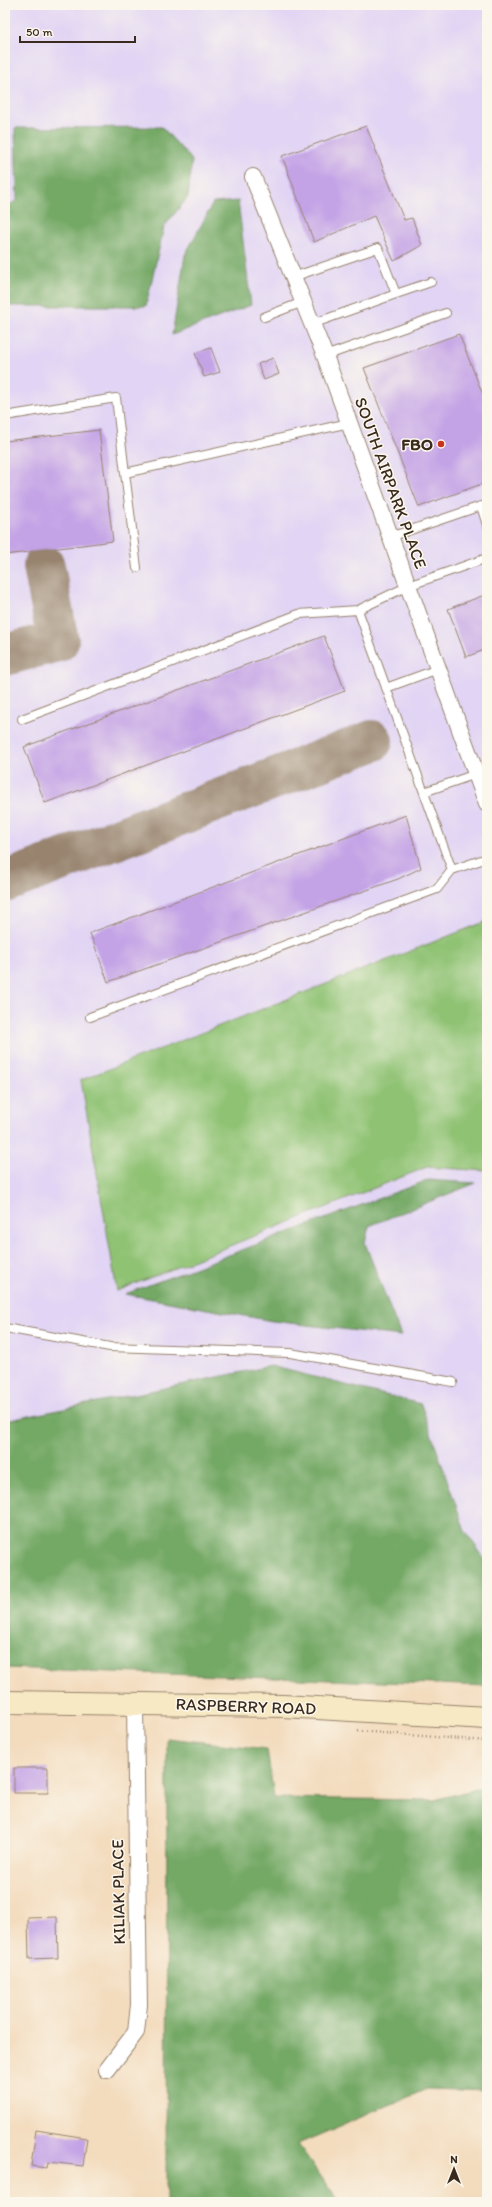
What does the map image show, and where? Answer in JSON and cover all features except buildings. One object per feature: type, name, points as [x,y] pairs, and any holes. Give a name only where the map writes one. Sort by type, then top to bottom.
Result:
[{"type":"street","name":"SOUTH AIRPARK PLACE","points":[[254,178],[325,356],[487,804]]},
{"type":"street","name":"RASPBERRY ROAD","points":[[5,1702],[283,1706],[487,1718]]},
{"type":"street","name":"KILIAK PLACE","points":[[106,2070],[136,2032],[139,2005],[135,1704]]},
{"type":"lane","points":[[293,278],[378,248],[396,294]]},
{"type":"lane","points":[[312,324],[431,282]]},
{"type":"lane","points":[[264,317],[303,302]]},
{"type":"lane","points":[[325,356],[446,314]]},
{"type":"lane","points":[[5,416],[116,398],[137,568]]},
{"type":"lane","points":[[125,473],[349,422]]},
{"type":"lane","points":[[390,537],[481,506],[487,525]]},
{"type":"lane","points":[[22,720],[299,614],[358,610],[408,586],[487,558]]},
{"type":"lane","points":[[358,610],[452,870]]},
{"type":"lane","points":[[386,688],[438,669]]},
{"type":"lane","points":[[424,792],[476,774]]},
{"type":"lane","points":[[90,1017],[437,889],[452,870],[487,858]]},
{"type":"lane","points":[[5,1328],[110,1347],[290,1354],[453,1382]]},
{"type":"path","points":[[357,1731],[487,1741]]},
{"type":"shaded area","points":[[5,5],[487,5],[487,1667],[5,1660]]},
{"type":"green space","points":[[162,127],[192,160],[188,197],[164,227],[146,306],[5,306],[5,208],[17,200],[15,128]]},
{"type":"green space","points":[[238,201],[251,305],[172,335],[185,255],[213,203]]},
{"type":"green space","points":[[487,921],[487,1171],[427,1167],[117,1291],[81,1080]]},
{"type":"green space","points":[[428,1180],[476,1183],[369,1226],[365,1243],[401,1336],[272,1321],[125,1294]]},
{"type":"green space","points":[[271,1366],[421,1404],[465,1531],[487,1562],[487,1686],[5,1668],[5,1421]]},
{"type":"green space","points":[[167,1738],[267,1749],[274,1798],[434,1800],[487,1786],[487,2091],[427,2089],[298,2144],[339,2202],[166,2202]]},
{"type":"taxiway","points":[[5,655],[58,641],[44,566]]},
{"type":"taxiway","points":[[5,882],[372,741]]},
{"type":"place","name":"FBO","points":[[441,444]]}]
